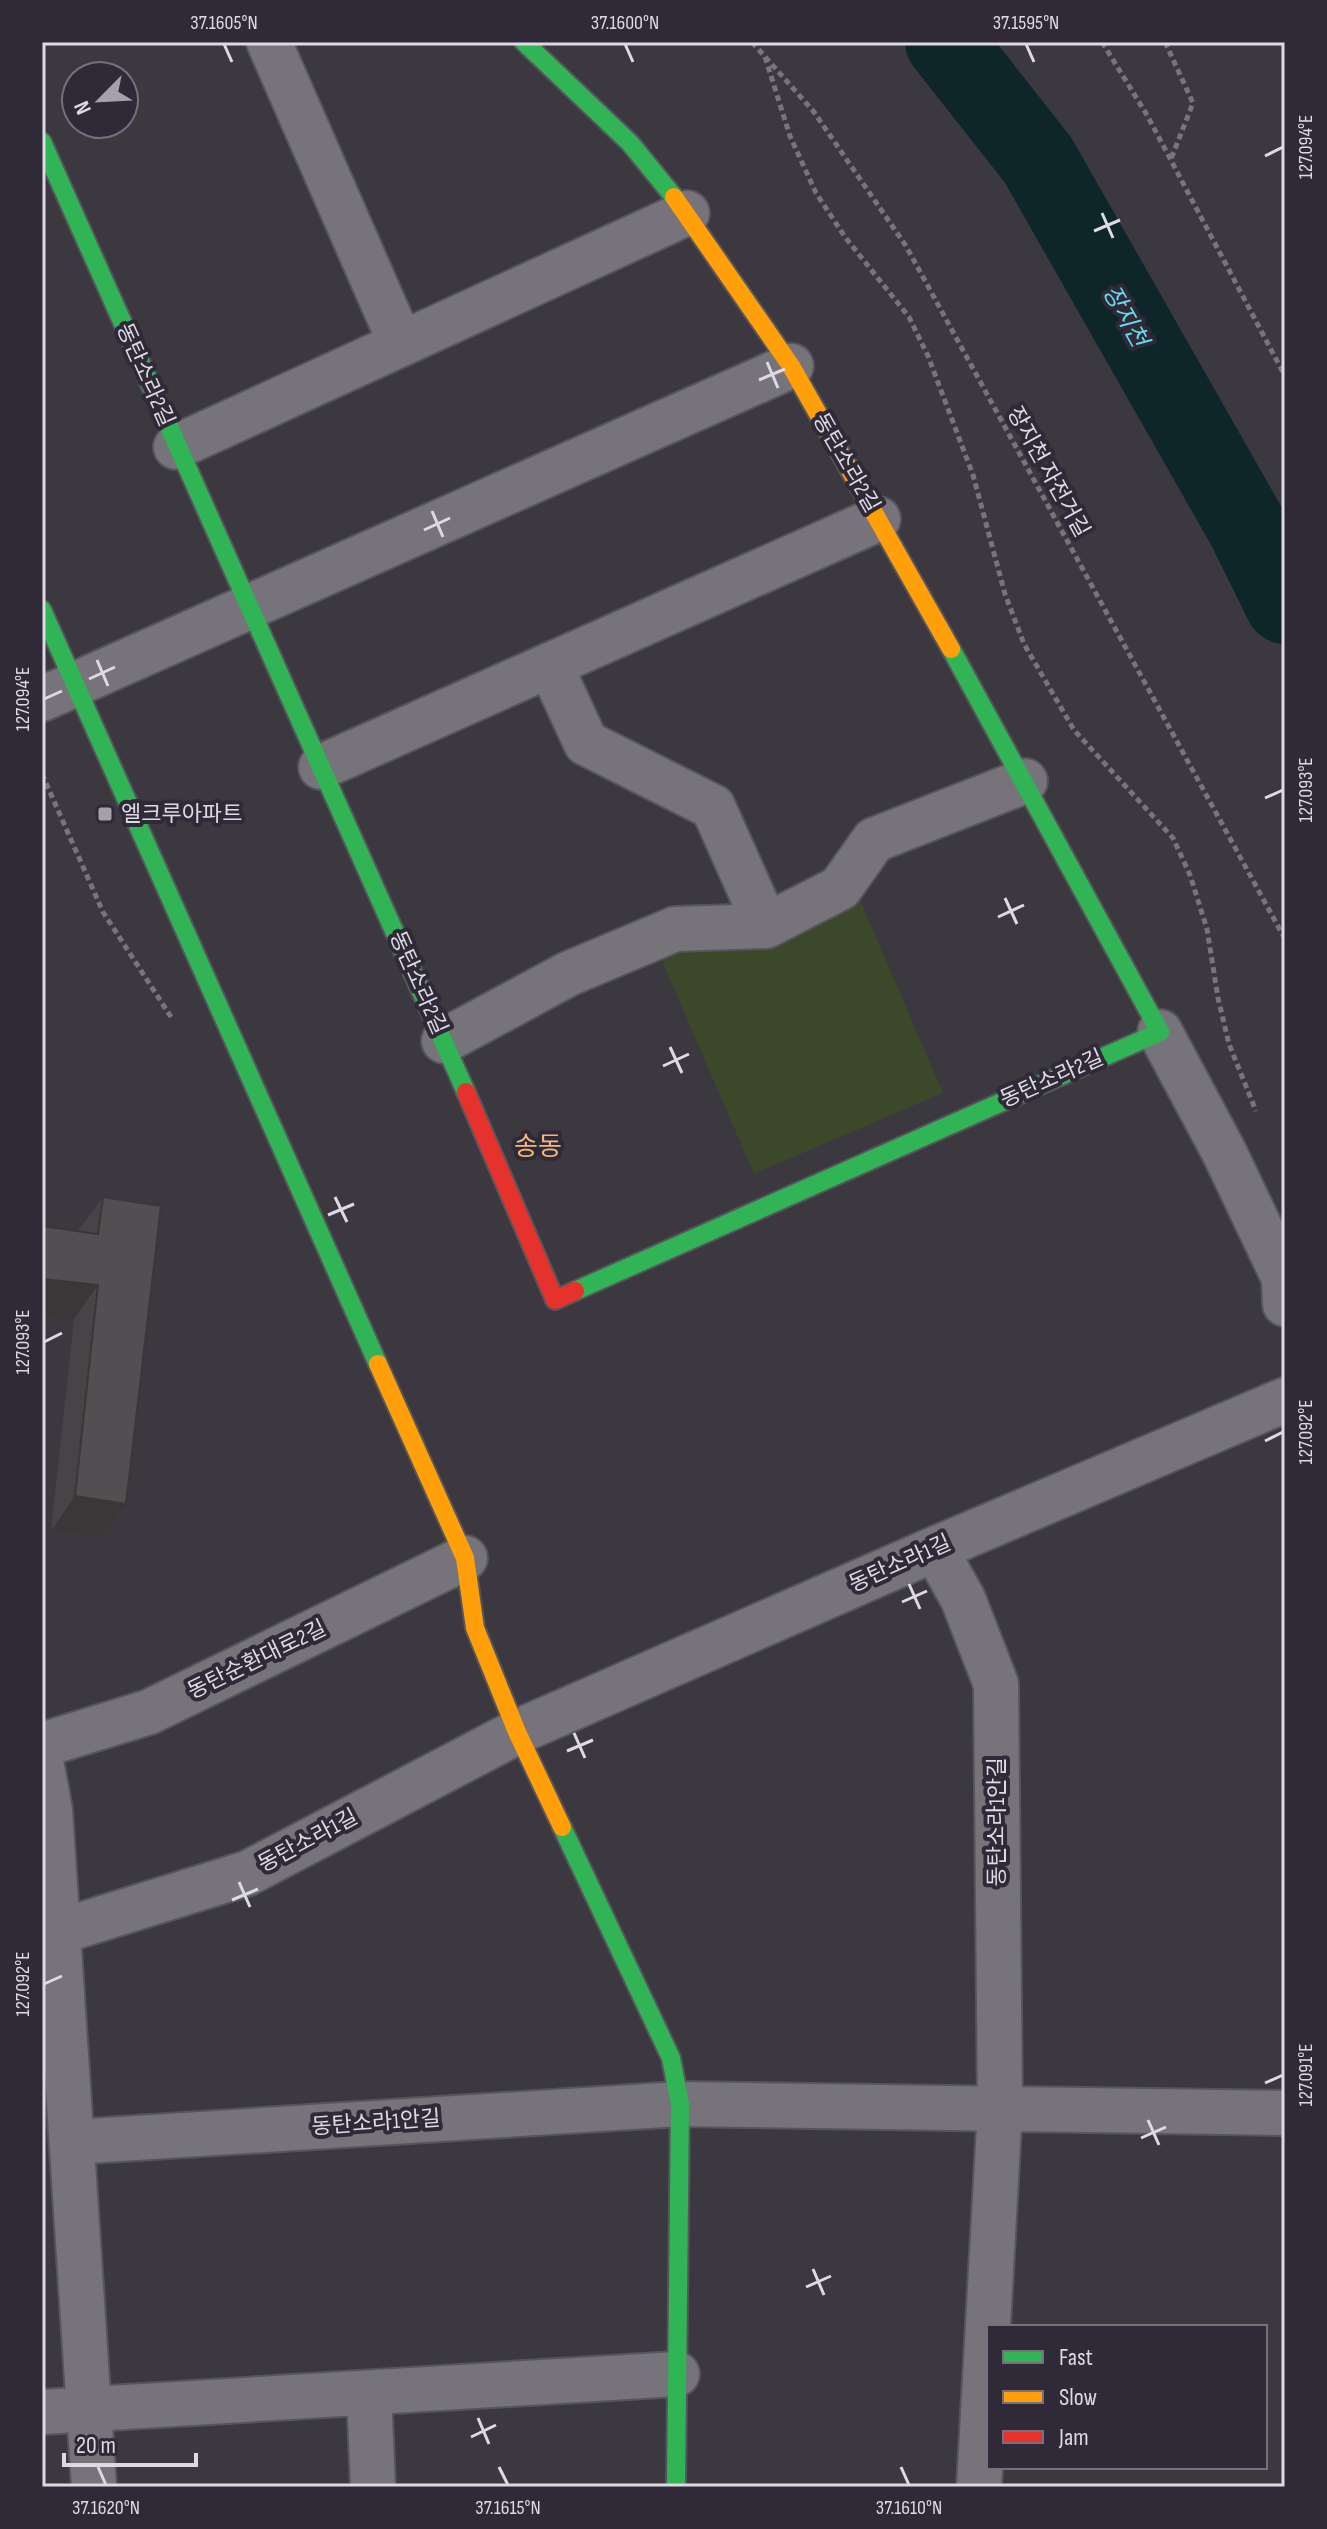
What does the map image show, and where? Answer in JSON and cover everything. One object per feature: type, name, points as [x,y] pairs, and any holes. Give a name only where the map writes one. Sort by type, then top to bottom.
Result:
[{"type":"street","points":[[269,42],[401,344]]},
{"type":"street","name":"동탄소라2길","points":[[42,142],[444,1041],[555,1300],[1160,1032],[1025,781],[791,366],[687,213],[630,143],[524,42]]},
{"type":"street","points":[[176,447],[687,213]]},
{"type":"street","points":[[58,692],[791,366]]},
{"type":"street","points":[[321,767],[878,519]]},
{"type":"street","points":[[42,610],[58,692],[465,1558],[475,1628],[517,1732],[671,2058],[680,2104],[676,2487]]},
{"type":"street","points":[[550,665],[586,743],[713,807],[766,926]]},
{"type":"street","points":[[444,1041],[568,974],[675,929],[766,926],[840,888],[874,840],[1025,781]]},
{"type":"street","points":[[1160,1032],[1224,1152],[1284,1278],[1285,1304]]},
{"type":"street","name":"동탄소라1길","points":[[50,1936],[248,1873],[517,1732],[1285,1400]]},
{"type":"street","name":"동탄소라1안길","points":[[935,1549],[963,1599],[996,1684],[1000,2108],[988,2325]]},
{"type":"street","name":"동탄순환대로2길","points":[[42,1745],[149,1712],[465,1558]]},
{"type":"street","points":[[42,1767],[50,1810],[50,1936],[72,2142],[94,2487]]},
{"type":"street","name":"동탄소라1안길","points":[[72,2142],[680,2104],[1285,2113]]},
{"type":"street","name":"동탄소라1안길","points":[[979,2487],[987,2343]]},
{"type":"street","points":[[42,2412],[677,2374]]},
{"type":"street","points":[[369,2393],[373,2487]]},
{"type":"path","name":"장지천 자전거길","points":[[752,42],[814,112],[906,246],[1285,939]]},
{"type":"path","points":[[1102,42],[1147,115],[1285,376]]},
{"type":"path","points":[[1165,42],[1193,103],[1170,160]]},
{"type":"path","points":[[765,57],[790,136],[816,193],[845,237],[909,317],[928,356],[973,475],[1005,594],[1024,644],[1074,730],[1173,838],[1190,875],[1207,929],[1229,1044],[1259,1117]]},
{"type":"path","points":[[42,774],[103,912],[175,1023]]},
{"type":"green space","points":[[860,900],[943,1093],[754,1174],[659,954],[678,946],[752,947]]},
{"type":"building","points":[[103,1197],[161,1206],[126,1504],[75,1496],[98,1285],[42,1279],[42,1226],[98,1234]]},
{"type":"waterway","name":"장지천","points":[[945,42],[1038,160],[1248,529],[1285,604]]},
{"type":"traffic: fast","points":[[524,42],[630,143],[674,197]]},
{"type":"traffic: fast","points":[[42,142],[466,1092]]},
{"type":"traffic: fast","points":[[42,610],[378,1364]]},
{"type":"traffic: fast","points":[[575,1291],[1160,1032],[951,649]]},
{"type":"traffic: fast","points":[[562,1827],[671,2058],[680,2104],[676,2487]]},
{"type":"traffic: slow","points":[[674,197],[791,366],[951,649]]},
{"type":"traffic: slow","points":[[378,1364],[465,1558],[475,1628],[517,1732],[562,1827]]},
{"type":"traffic: jam","points":[[466,1092],[555,1300],[575,1291]]},
{"type":"place","name":"엘크루아파트","points":[[105,814]]},
{"type":"district","name":"송동","points":[[538,1147]]}]
